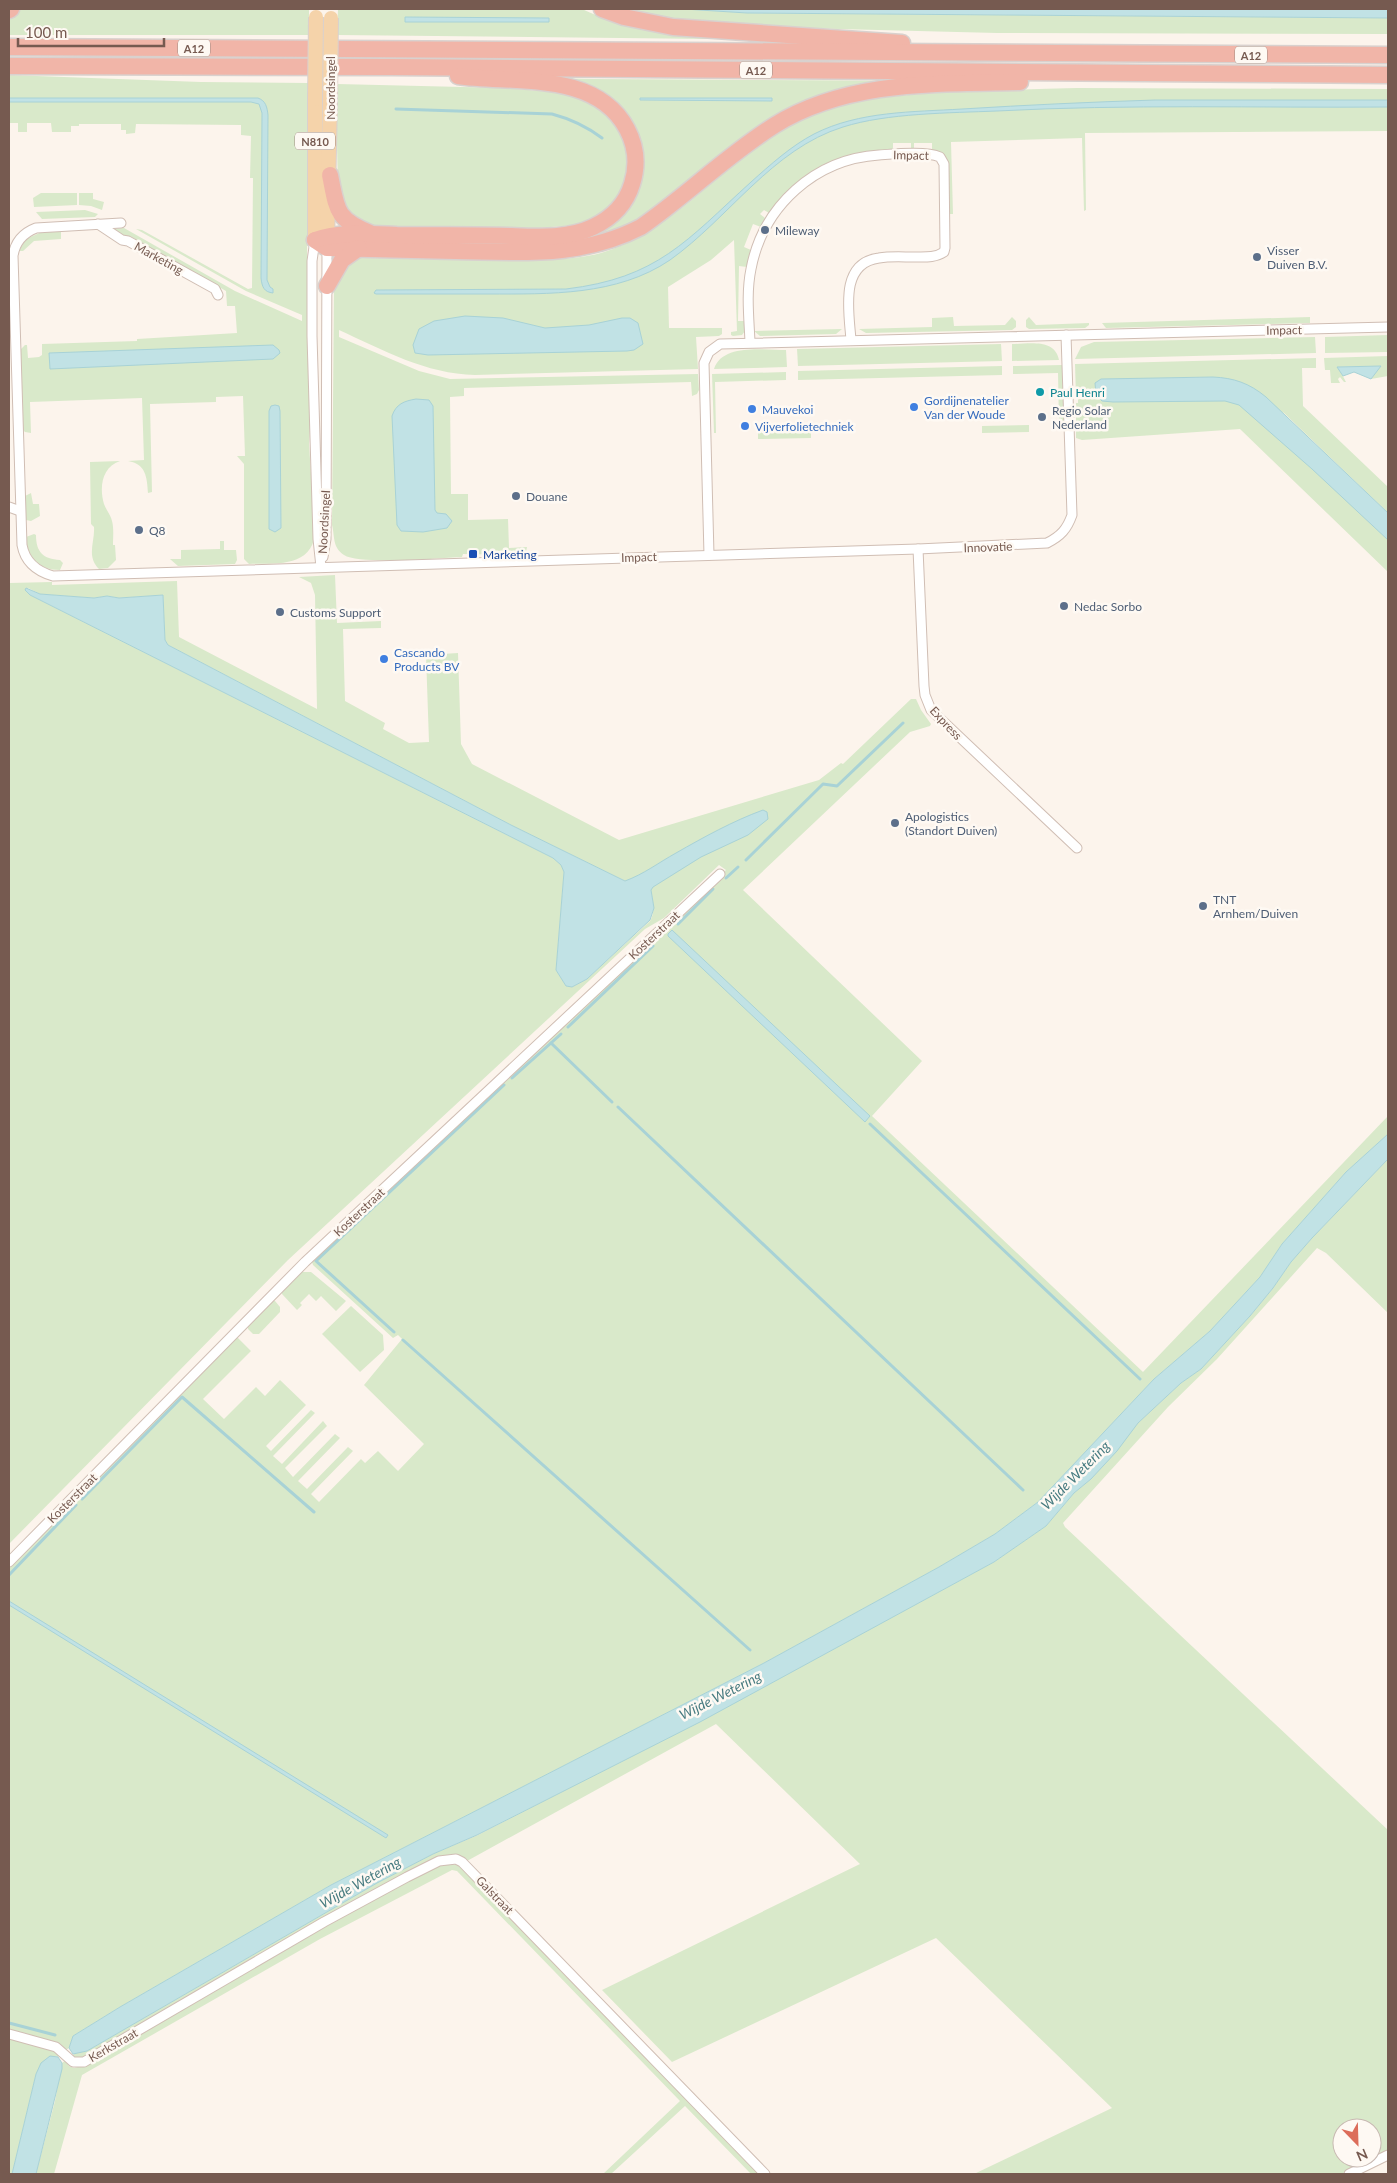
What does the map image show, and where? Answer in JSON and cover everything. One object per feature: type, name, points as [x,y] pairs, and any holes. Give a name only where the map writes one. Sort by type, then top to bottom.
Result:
[{"type":"highway","name":"A12","points":[[602,9],[624,17],[673,27],[1054,54]]},
{"type":"highway","name":"A12","points":[[9,47],[1388,55]]},
{"type":"highway","name":"A12","points":[[9,66],[1388,75]]},
{"type":"highway","name":"A12","points":[[324,246],[374,234],[543,237],[574,233],[592,228],[617,211],[630,189],[636,164],[631,138],[624,125],[612,110],[595,97],[570,87],[550,84],[478,79],[392,67]]},
{"type":"highway","name":"A12","points":[[324,246],[508,252],[568,251],[598,245],[641,227],[739,150],[776,125],[807,109],[841,98],[884,88],[919,84],[1028,82],[1121,72]]},
{"type":"highway","name":"A12","points":[[330,175],[336,207],[343,218],[356,227],[374,234]]},
{"type":"highway","points":[[326,286],[342,260],[359,248]]},
{"type":"main road","name":"Noordsingel","points":[[316,13],[315,99],[324,246]]},
{"type":"main road","name":"Noordsingel","points":[[324,246],[330,175],[331,13]]},
{"type":"street","name":"Impact","points":[[750,342],[748,293],[755,249],[769,220],[784,200],[815,175],[848,160],[885,154],[940,156],[944,164],[944,252],[933,257],[879,258],[864,264],[857,271],[848,290],[851,340]]},
{"type":"street","name":"Marketing","points":[[98,224],[122,240],[128,241],[215,289],[218,295]]},
{"type":"street","points":[[121,224],[36,228],[23,236],[14,249],[12,264],[20,511],[22,545],[25,556],[39,571],[53,576],[321,567]]},
{"type":"street","name":"Noordsingel","points":[[321,567],[318,539],[312,260],[324,246]]},
{"type":"street","name":"Noordsingel","points":[[321,567],[326,539],[326,286],[324,246]]},
{"type":"street","name":"Impact","points":[[321,567],[709,555],[704,363],[709,352],[720,344],[1388,327]]},
{"type":"street","name":"Innovatie","points":[[709,555],[1040,544],[1058,538],[1067,528],[1072,515],[1066,335]]},
{"type":"street","points":[[9,507],[20,511]]},
{"type":"street","name":"Express","points":[[918,549],[924,686],[925,695],[931,710],[1078,848]]},
{"type":"street","name":"Kosterstraat","points":[[9,1562],[305,1262],[720,874]]},
{"type":"street","name":"Galstraat","points":[[162,2017],[324,1922],[407,1877],[439,1861],[456,1859],[462,1862],[765,2174]]},
{"type":"street","name":"Kerkstraat","points":[[9,2034],[46,2043],[75,2063],[91,2059],[162,2017]]},
{"type":"street","points":[[1349,2174],[1388,2155]]},
{"type":"green space","points":[[22,9],[309,9],[309,35],[9,35],[9,14]]},
{"type":"green space","points":[[338,9],[582,9],[629,26],[661,32],[710,37],[710,39],[337,35]]},
{"type":"green space","points":[[618,9],[684,9],[747,13],[1388,18],[1388,34],[997,33],[799,28],[667,20]]},
{"type":"green space","points":[[9,75],[201,82],[308,83],[307,253],[311,406],[309,444],[315,534],[312,545],[307,553],[299,558],[280,563],[249,564],[244,559],[244,464],[237,456],[245,456],[243,396],[216,397],[216,402],[150,404],[152,492],[148,493],[146,477],[142,468],[128,461],[144,460],[142,398],[30,402],[31,433],[25,432],[22,429],[20,350],[25,345],[27,345],[28,358],[42,355],[42,344],[137,341],[137,339],[237,333],[235,306],[227,306],[226,291],[130,236],[123,237],[110,229],[124,228],[235,291],[302,321],[302,315],[246,291],[136,229],[142,230],[248,289],[252,288],[253,178],[250,178],[251,136],[241,135],[241,125],[136,124],[135,133],[126,134],[126,130],[121,130],[121,124],[79,124],[79,126],[71,126],[71,132],[52,132],[51,123],[27,123],[27,132],[18,132],[18,123],[9,123]]},
{"type":"green space","points":[[545,78],[947,81],[823,100],[649,216],[602,237],[562,239],[630,202],[630,125]]},
{"type":"green space","points":[[337,84],[505,88],[563,93],[590,103],[612,120],[620,130],[627,152],[628,175],[620,195],[606,211],[587,222],[576,225],[526,229],[373,227],[349,217],[338,189]]},
{"type":"green space","points":[[1077,88],[1388,89],[1388,131],[1085,133],[1086,210],[1084,211],[1082,138],[951,142],[953,214],[949,214],[947,159],[941,153],[932,151],[932,143],[914,143],[914,151],[911,151],[911,143],[893,143],[893,151],[855,154],[839,159],[808,175],[769,213],[764,210],[760,214],[765,218],[761,227],[753,224],[744,247],[751,250],[747,267],[739,266],[738,321],[745,321],[745,331],[742,335],[731,335],[731,332],[737,331],[734,240],[711,260],[668,287],[669,328],[722,328],[722,334],[719,336],[696,337],[698,369],[457,374],[405,360],[339,330],[339,337],[419,371],[450,379],[698,374],[699,390],[697,394],[692,396],[691,382],[464,388],[464,396],[450,397],[451,494],[468,494],[468,520],[508,519],[509,548],[527,547],[526,552],[521,555],[463,554],[462,557],[366,560],[344,555],[337,548],[332,525],[334,285],[337,278],[354,258],[549,259],[575,258],[601,253],[646,233],[668,218],[769,138],[790,125],[836,107],[884,98],[933,93]]},
{"type":"green space","points":[[41,193],[77,193],[77,205],[34,207],[33,198]]},
{"type":"green space","points":[[79,193],[93,193],[93,199],[104,202],[102,210],[91,206],[79,205]]},
{"type":"green space","points":[[85,210],[98,214],[95,217],[42,219],[36,212]]},
{"type":"green space","points":[[44,231],[61,231],[61,239],[34,241],[23,251],[19,251],[26,239]]},
{"type":"green space","points":[[953,317],[954,326],[1005,325],[1012,317],[1016,321],[1016,327],[1012,330],[866,333],[859,329],[932,327],[932,318]]},
{"type":"green space","points":[[1029,317],[1036,325],[1089,323],[1089,325],[1085,328],[1029,329],[1026,327],[1026,320]]},
{"type":"green space","points":[[1310,317],[1310,323],[1106,328],[1102,323]]},
{"type":"green space","points":[[842,329],[836,334],[760,336],[754,331]]},
{"type":"green space","points":[[1388,335],[1388,352],[1325,353],[1325,337]]},
{"type":"green space","points":[[1315,337],[1316,353],[1075,359],[1081,347],[1094,342]]},
{"type":"green space","points":[[1033,343],[1047,345],[1056,353],[1059,360],[1012,361],[1012,344]]},
{"type":"green space","points":[[1001,344],[1002,361],[798,366],[797,349]]},
{"type":"green space","points":[[756,349],[786,350],[787,367],[714,369],[726,355],[735,352]]},
{"type":"green space","points":[[1388,356],[1388,376],[1371,379],[1380,366],[1338,367],[1346,382],[1340,377],[1338,379],[1340,383],[1331,383],[1330,370],[1325,370],[1324,358]]},
{"type":"green space","points":[[1316,358],[1316,368],[1302,368],[1303,406],[1388,487],[1388,513],[1284,413],[1211,377],[1186,377],[1225,399],[1245,406],[1388,536],[1388,572],[1240,429],[1082,440],[1076,438],[1076,403],[1078,403],[1078,397],[1076,397],[1075,364]]},
{"type":"green space","points":[[1062,365],[1064,421],[1059,424],[1058,373],[1013,374],[1013,366]]},
{"type":"green space","points":[[1002,366],[1002,375],[798,380],[798,371]]},
{"type":"green space","points":[[786,372],[786,380],[715,382],[716,433],[714,433],[712,374]]},
{"type":"green space","points":[[1029,425],[1029,432],[982,433],[982,426]]},
{"type":"green space","points":[[811,431],[811,438],[758,439],[758,432]]},
{"type":"green space","points":[[120,461],[109,468],[103,478],[102,485],[104,504],[113,524],[113,545],[115,545],[116,560],[108,568],[99,569],[95,564],[92,554],[94,527],[91,524],[90,462]]},
{"type":"green space","points":[[31,493],[33,504],[39,504],[40,516],[31,521],[26,520],[25,496]]},
{"type":"green space","points":[[36,535],[37,546],[42,554],[49,558],[60,560],[63,563],[60,570],[40,565],[32,556],[26,537]]},
{"type":"green space","points":[[220,541],[224,541],[224,550],[236,550],[237,560],[235,564],[178,566],[170,559],[181,559],[181,550],[220,549]]},
{"type":"green space","points":[[335,575],[337,623],[381,621],[381,628],[343,629],[345,701],[385,723],[383,729],[409,743],[429,742],[426,655],[458,653],[461,744],[472,764],[619,840],[819,780],[841,763],[843,764],[911,699],[916,699],[931,724],[930,726],[910,732],[743,890],[922,1061],[872,1116],[1143,1372],[1388,1116],[1388,1134],[1346,1172],[1282,1244],[1260,1277],[1210,1331],[1154,1379],[1038,1502],[995,1534],[939,1567],[764,1663],[331,1885],[73,2036],[69,2048],[66,2050],[52,2041],[9,2029],[9,1565],[232,1338],[238,1338],[251,1351],[203,1399],[224,1419],[256,1387],[265,1396],[280,1380],[306,1405],[266,1446],[271,1451],[311,1410],[315,1413],[273,1456],[282,1464],[323,1421],[327,1426],[285,1468],[293,1477],[335,1434],[340,1438],[298,1481],[307,1489],[348,1447],[353,1451],[311,1494],[319,1502],[361,1459],[365,1463],[378,1451],[398,1471],[424,1444],[364,1385],[402,1339],[398,1335],[393,1338],[313,1265],[311,1259],[726,870],[719,865],[664,918],[645,929],[288,1260],[9,1544],[9,583],[52,582],[52,585],[177,581],[179,637],[317,709],[315,595],[311,583],[299,577]],"holes":[[[28,588],[40,594],[94,598],[163,595],[165,640],[168,645],[511,825],[625,881],[649,887],[653,904],[653,913],[650,921],[587,979],[572,987],[566,986],[556,970],[564,872],[561,865],[553,858],[30,595]]]},
{"type":"green space","points":[[1388,1159],[1388,1313],[1326,1253],[1317,1248],[1217,1359],[1168,1407],[1063,1523],[1065,1527],[1388,1830],[1388,2151],[1382,2154],[1382,2118],[1332,2118],[1332,2168],[1353,2168],[1341,2174],[974,2174],[1112,2108],[936,1938],[672,2062],[602,1990],[860,1864],[716,1724],[467,1861],[457,1854],[441,1856],[394,1879],[87,2057],[75,2058],[72,2056],[75,2053],[87,2051],[377,1883],[433,1854],[478,1835],[701,1720],[994,1562],[1046,1526],[1074,1493],[1091,1479],[1138,1423],[1181,1383],[1201,1369],[1250,1316],[1291,1262]]},
{"type":"green space","points":[[300,1272],[311,1272],[346,1301],[336,1311],[321,1296],[316,1301],[309,1294],[300,1303],[302,1305],[297,1310],[282,1294],[282,1290]]},
{"type":"green space","points":[[270,1301],[275,1301],[280,1307],[280,1312],[259,1334],[253,1334],[248,1329],[248,1324]]},
{"type":"green space","points":[[351,1306],[383,1335],[384,1350],[360,1372],[322,1334]]},
{"type":"green space","points":[[448,1863],[460,1866],[760,2174],[751,2174],[685,2106],[611,2174],[603,2174],[680,2101],[457,1871],[452,1870],[320,1939],[82,2075],[54,2174],[36,2174],[55,2101],[62,2063],[66,2060],[69,2066],[74,2068],[92,2063],[356,1909],[428,1870]]},
{"type":"green space","points":[[9,2037],[47,2047],[60,2055],[58,2057],[54,2056],[36,2074],[12,2174],[9,2174]]},
{"type":"water","points":[[684,9],[1388,9],[1388,18],[747,13]]},
{"type":"water","points":[[405,17],[549,18],[549,22],[405,22]]},
{"type":"water","points":[[9,98],[258,98],[263,101],[267,107],[268,115],[267,280],[273,289],[273,293],[267,292],[261,278],[262,113],[259,104],[251,102],[9,102]]},
{"type":"water","points":[[640,98],[772,98],[772,101],[640,100]]},
{"type":"water","points":[[1155,100],[1388,100],[1388,107],[1046,109],[939,113],[899,116],[860,122],[818,137],[794,151],[670,260],[649,272],[628,280],[605,287],[558,293],[374,293],[376,290],[566,289],[598,284],[625,276],[669,254],[797,144],[831,126],[849,121],[906,112]]},
{"type":"water","points":[[465,316],[503,318],[545,328],[589,325],[630,318],[638,323],[643,344],[634,350],[627,351],[428,355],[415,353],[413,345],[419,329],[434,321]]},
{"type":"water","points":[[273,345],[280,353],[273,359],[50,369],[49,353]]},
{"type":"water","points":[[1381,366],[1371,379],[1354,372],[1343,376],[1337,367]]},
{"type":"water","points":[[1213,377],[1241,382],[1254,388],[1266,397],[1388,513],[1388,540],[1312,469],[1239,405],[1225,401],[1113,402],[1102,401],[1096,395],[1095,383],[1101,379]]},
{"type":"water","points":[[416,399],[429,400],[433,406],[435,510],[437,513],[446,514],[452,521],[447,528],[423,532],[401,531],[397,525],[392,416],[401,404]]},
{"type":"water","points":[[271,406],[279,406],[280,411],[281,528],[275,532],[269,529],[269,411]]},
{"type":"water","points":[[26,588],[40,594],[94,598],[163,595],[165,640],[168,645],[511,825],[625,881],[741,819],[763,810],[767,812],[768,819],[748,835],[701,857],[653,887],[651,890],[654,908],[650,920],[587,979],[572,987],[566,986],[556,970],[564,872],[561,865],[553,858],[30,595],[25,590]]},
{"type":"water","points":[[672,930],[870,1116],[865,1122],[668,936]]},
{"type":"water","name":"Wijde Wetering","points":[[1388,1134],[1388,1159],[1312,1238],[1291,1262],[1250,1316],[1201,1369],[1181,1383],[1138,1423],[1117,1451],[1091,1479],[1074,1493],[1046,1526],[994,1562],[700,1722],[477,1835],[433,1854],[377,1883],[87,2051],[73,2054],[69,2048],[73,2036],[331,1885],[764,1663],[939,1567],[995,1534],[1038,1502],[1154,1379],[1210,1331],[1260,1277],[1282,1244],[1346,1172]]},
{"type":"water","points":[[9,1601],[388,1835],[386,1838],[9,1605]]},
{"type":"water","points":[[50,2056],[58,2057],[62,2063],[62,2069],[36,2174],[12,2174],[36,2074],[41,2063]]},
{"type":"waterway","points":[[396,109],[552,114],[578,123],[602,138]]},
{"type":"waterway","points":[[746,860],[823,784],[837,786],[903,723]]},
{"type":"waterway","points":[[726,878],[738,867]]},
{"type":"waterway","points":[[678,924],[713,889]]},
{"type":"waterway","points":[[568,1027],[653,946]]},
{"type":"waterway","points":[[512,1078],[561,1034]]},
{"type":"waterway","points":[[551,1043],[612,1102]]},
{"type":"waterway","points":[[394,1332],[316,1261],[504,1085]]},
{"type":"waterway","points":[[618,1107],[1023,1490]]},
{"type":"waterway","points":[[870,1124],[1140,1379]]},
{"type":"waterway","points":[[403,1340],[750,1650]]},
{"type":"waterway","points":[[82,1499],[182,1397],[314,1512]]},
{"type":"waterway","points":[[9,1575],[76,1505]]},
{"type":"waterway","points":[[9,2023],[55,2035]]},
{"type":"place","name":"Mileway","points":[[765,230]]},
{"type":"place","name":"Visser Duiven B.V.","points":[[1257,257]]},
{"type":"place","name":"Paul Henri","points":[[1040,392]]},
{"type":"place","name":"Gordijnenatelier Van der Woude","points":[[914,407]]},
{"type":"place","name":"Mauvekoi","points":[[752,409]]},
{"type":"place","name":"Regio Solar Nederland","points":[[1042,417]]},
{"type":"place","name":"Vijverfolietechniek","points":[[745,426]]},
{"type":"place","name":"Douane","points":[[516,496]]},
{"type":"place","name":"Q8","points":[[139,530]]},
{"type":"place","name":"Marketing","points":[[473,554]]},
{"type":"place","name":"Nedac Sorbo","points":[[1064,606]]},
{"type":"place","name":"Customs Support","points":[[280,612]]},
{"type":"place","name":"Cascando Products BV","points":[[384,659]]},
{"type":"place","name":"Apologistics (Standort Duiven)","points":[[895,823]]},
{"type":"place","name":"TNT Arnhem/Duiven","points":[[1203,906]]}]
